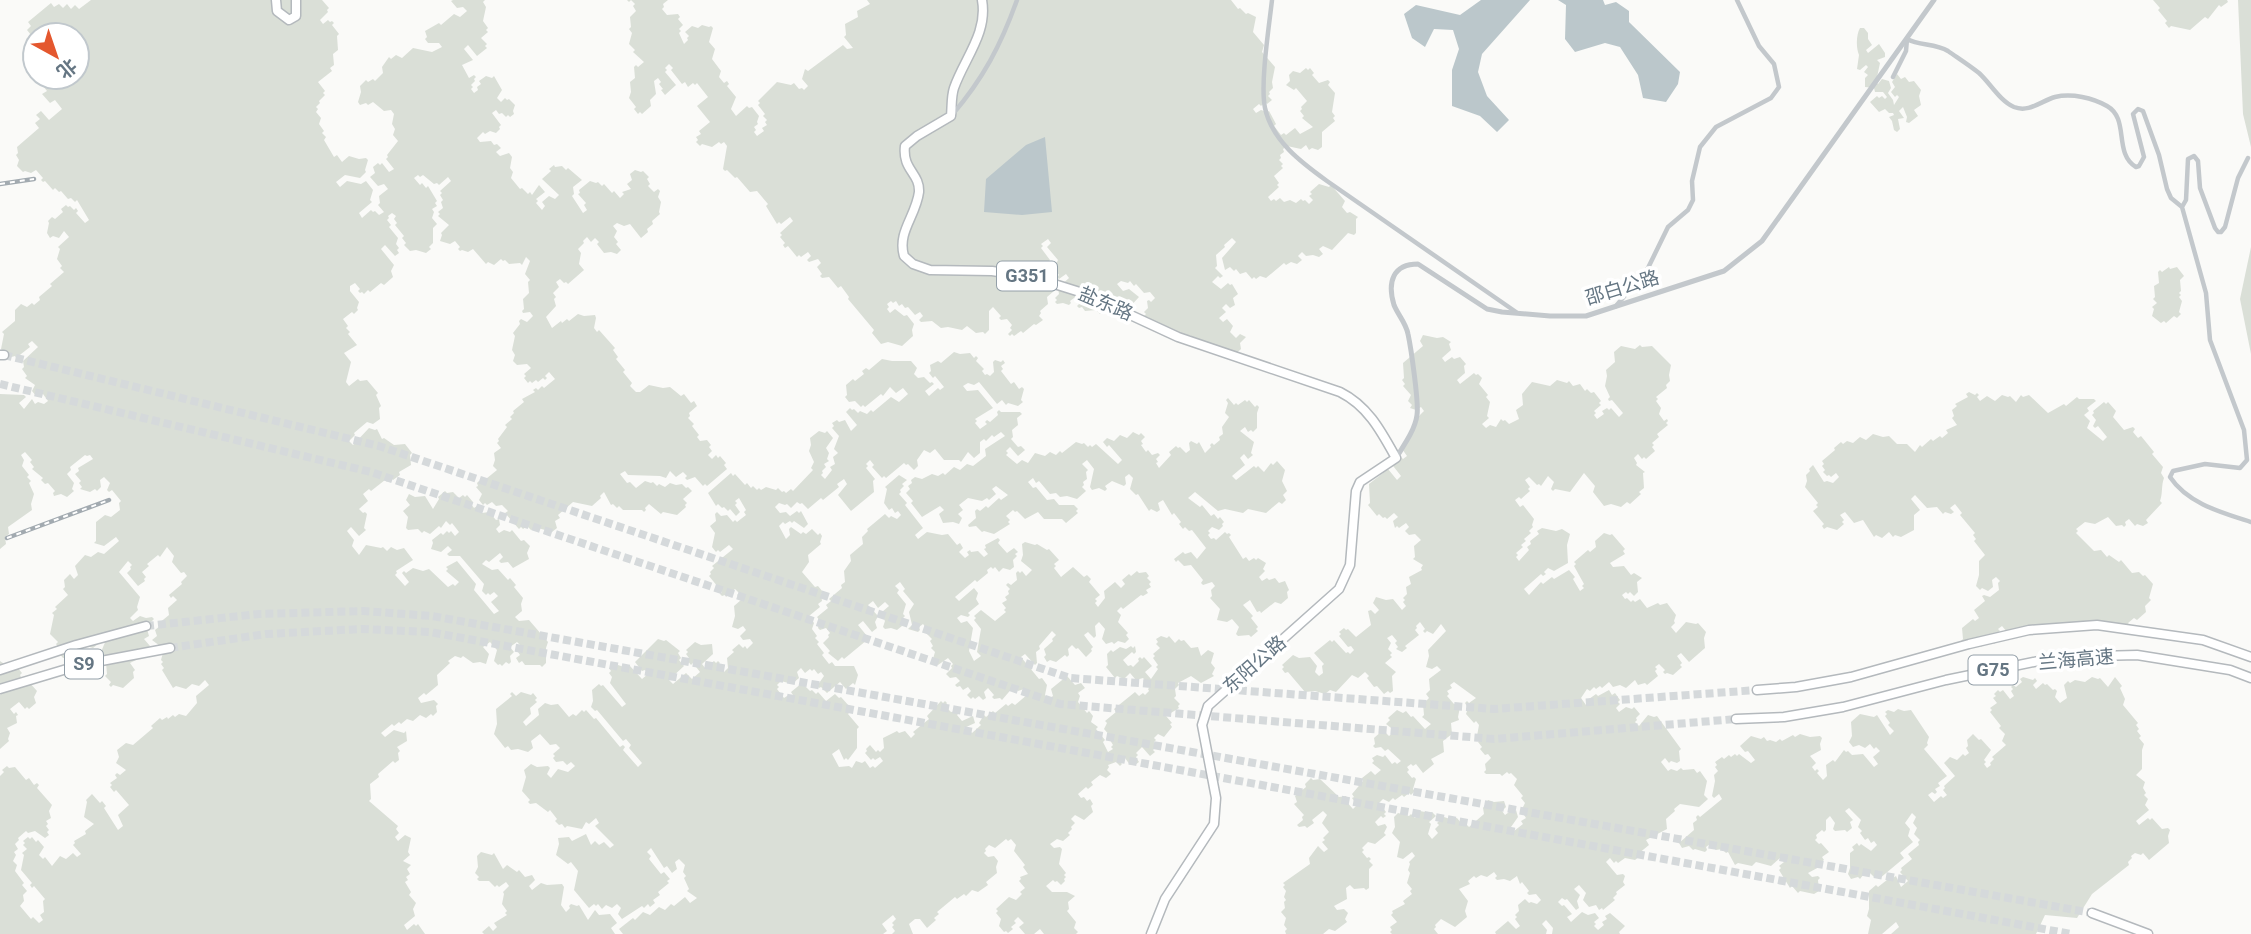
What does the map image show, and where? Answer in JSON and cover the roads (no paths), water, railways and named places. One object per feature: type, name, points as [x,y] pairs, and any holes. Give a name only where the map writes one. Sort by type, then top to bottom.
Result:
[{"type":"highway","points":[[276,0],[277,11],[289,20],[296,16],[296,0]]},
{"type":"highway","points":[[951,116],[953,90],[977,43],[984,10],[982,0]]},
{"type":"highway","name":"盐东路","points":[[951,116],[905,146],[904,159],[917,179],[919,188],[918,201],[902,238],[904,256],[913,264],[930,270],[992,271],[1032,277],[1124,310],[1178,337],[1339,392],[1366,409],[1396,458]]},
{"type":"highway","name":"东阳公路","points":[[1151,934],[1169,892],[1214,824],[1216,799],[1202,725],[1208,706],[1339,589],[1350,565],[1356,491],[1360,482],[1396,458]]},
{"type":"highway","name":"S9","points":[[0,670],[145,626]]},
{"type":"highway","name":"兰海高速","points":[[1756,690],[1797,687],[1851,677],[2029,630],[2083,626],[2134,629],[2203,640],[2251,657]]},
{"type":"highway","name":"S9","points":[[0,689],[80,665],[170,648]]},
{"type":"highway","name":"兰海高速","points":[[1736,719],[1784,718],[1843,708],[1946,680],[2057,657],[2137,655],[2230,670],[2251,678]]},
{"type":"highway","points":[[2092,913],[2148,934]]},
{"type":"street","points":[[951,116],[988,68],[1017,0]]},
{"type":"street","points":[[1272,0],[1265,107],[1272,128],[1284,145],[1302,163],[1518,314]]},
{"type":"street","points":[[1615,306],[1648,268],[1668,227],[1688,210],[1693,200],[1692,181],[1700,147],[1716,127],[1771,98],[1779,88],[1774,64],[1759,46],[1737,0]]},
{"type":"street","name":"邵白公路","points":[[1396,458],[1408,441],[1417,414],[1408,332],[1394,305],[1392,289],[1397,270],[1405,264],[1418,264],[1487,309],[1518,314],[1586,316],[1724,271],[1762,241],[1934,0]]},
{"type":"street","points":[[1892,77],[1906,51],[1907,39],[1944,49],[1978,73],[2013,106],[2037,106],[2060,96],[2087,97],[2111,108],[2120,120],[2124,152],[2136,167],[2144,157],[2133,114],[2135,110],[2141,109],[2146,115],[2167,189],[2171,198],[2182,207],[2206,293],[2210,340],[2244,430],[2247,460],[2240,468],[2205,464],[2173,471],[2170,477],[2179,487],[2221,514],[2251,522]]},
{"type":"street","points":[[2182,207],[2186,200],[2188,159],[2194,156],[2198,161],[2200,188],[2215,228],[2221,232],[2225,227],[2238,178],[2248,158]]},
{"type":"tunnel","points":[[4,355],[379,446],[1070,678],[1494,709],[1757,690]]},
{"type":"tunnel","points":[[0,384],[371,472],[1060,704],[1494,739],[1736,719]]},
{"type":"tunnel","points":[[146,626],[259,614],[364,611],[432,616],[2092,913]]},
{"type":"tunnel","points":[[170,648],[266,634],[361,629],[430,632],[2071,934]]},
{"type":"railway","points":[[0,184],[34,179]]},
{"type":"railway","points":[[7,538],[109,500]]}]
